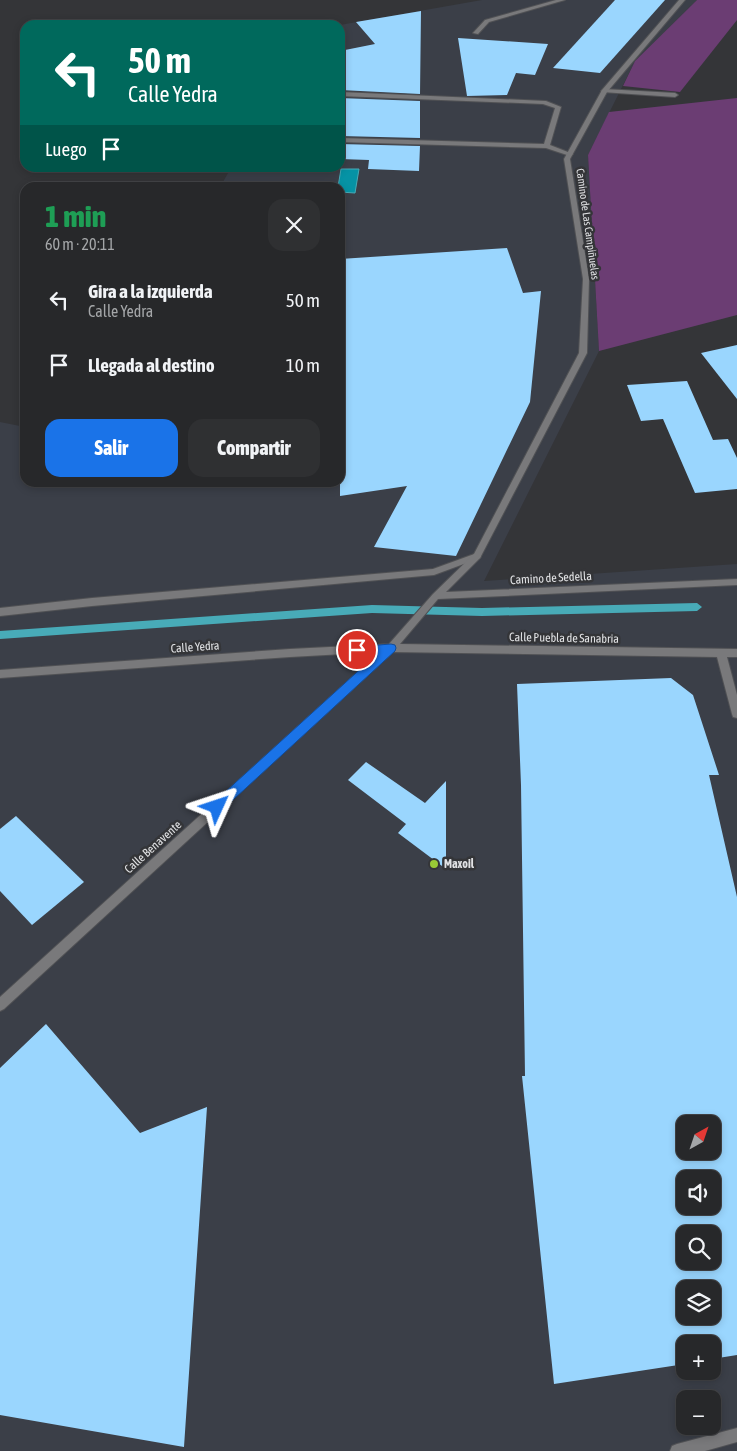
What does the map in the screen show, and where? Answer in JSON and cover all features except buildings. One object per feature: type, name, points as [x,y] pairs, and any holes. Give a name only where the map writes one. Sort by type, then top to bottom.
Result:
[{"type":"street","points":[[476,33],[487,21],[562,0]]},
{"type":"street","name":"Camino de Las Campiñuelas","points":[[436,596],[477,556],[583,353],[586,279],[567,159],[604,91],[682,0]]},
{"type":"street","points":[[604,91],[674,95]]},
{"type":"street","points":[[345,94],[544,102],[558,107],[547,146]]},
{"type":"street","points":[[345,140],[547,146],[570,154]]},
{"type":"street","points":[[0,612],[92,602],[434,572],[477,556]]},
{"type":"street","name":"Camino de Sedella","points":[[436,596],[737,582]]},
{"type":"street","points":[[391,648],[436,596]]},
{"type":"street","name":"Calle Puebla de Sanabria","points":[[391,648],[737,653]]},
{"type":"street","name":"Calle Yedra","points":[[0,674],[290,653],[391,648]]},
{"type":"street","name":"Calle Benavente","points":[[0,1005],[391,648]]},
{"type":"street","points":[[721,653],[737,714]]},
{"type":"street","points":[[677,1451],[737,1435]]},
{"type":"shaded area","points":[[482,0],[697,0],[635,61],[588,155],[599,351],[484,581],[737,564],[737,1451],[0,1451],[0,422],[20,426],[20,487],[345,487],[345,182],[223,182],[229,172],[345,172],[345,24]]},
{"type":"shaded area","points":[[697,0],[737,0],[737,20],[680,92],[623,86],[635,61]]},
{"type":"shaded area","points":[[737,98],[737,315],[599,351],[588,155],[609,112]]},
{"type":"water","points":[[345,169],[359,169],[355,193],[345,192],[345,182],[339,182],[340,172],[345,172]]},
{"type":"waterway","points":[[0,635],[372,609],[482,612],[697,607]]},
{"type":"place","name":"Maxoil","points":[[434,864]]},
{"type":"route","points":[[217,807],[391,648],[357,650]]}]
